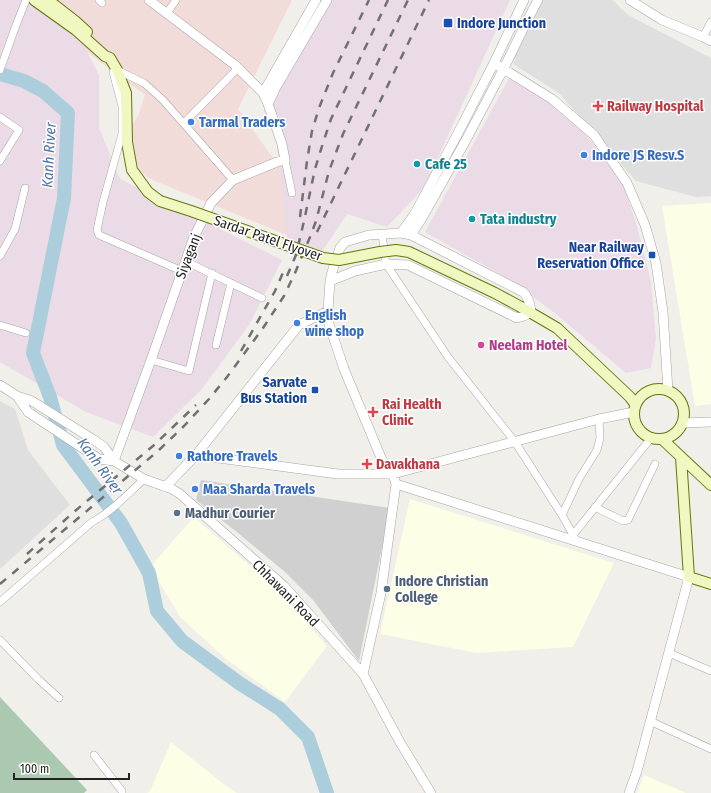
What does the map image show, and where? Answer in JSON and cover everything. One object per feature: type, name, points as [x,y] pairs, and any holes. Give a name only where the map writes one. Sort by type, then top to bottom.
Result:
[{"type":"main road","points":[[34,0],[76,30],[107,57]]},
{"type":"main road","name":"Sardar Patel Flyover","points":[[48,0],[75,21],[110,52],[107,57],[117,70],[126,93],[127,142],[132,170],[148,192],[160,201],[323,258],[340,260],[396,250],[409,252],[495,293],[557,328],[630,397],[634,408]]},
{"type":"main road","points":[[655,389],[661,389],[668,391],[680,401],[684,416],[682,423],[674,434],[662,439],[651,438],[638,428],[634,420],[634,408],[643,394],[655,389]]},
{"type":"main road","points":[[662,439],[711,485]]},
{"type":"main road","points":[[681,457],[689,577],[711,584]]},
{"type":"street","points":[[0,70],[26,0]]},
{"type":"street","points":[[149,0],[238,68],[263,93],[282,144],[284,160],[292,193]]},
{"type":"street","points":[[167,13],[176,0]]},
{"type":"street","points":[[263,93],[316,0]]},
{"type":"street","points":[[268,104],[275,89],[327,0]]},
{"type":"street","points":[[401,233],[414,215],[494,63],[524,0]]},
{"type":"street","points":[[411,235],[422,218],[504,68],[538,0]]},
{"type":"street","points":[[630,0],[662,20],[707,39],[711,22]]},
{"type":"street","points":[[107,57],[113,70],[122,106],[122,134],[103,202],[97,230],[98,233],[99,235],[182,270]]},
{"type":"street","points":[[494,63],[552,99],[594,135],[627,183],[645,225],[656,263],[663,312],[668,391]]},
{"type":"street","points":[[184,123],[238,68]]},
{"type":"street","points":[[117,70],[144,83],[163,100],[233,180]]},
{"type":"street","points":[[0,117],[19,130],[0,160]]},
{"type":"street","name":"Siyaganj","points":[[114,461],[194,237],[212,203],[233,180],[284,160]]},
{"type":"street","points":[[0,256],[15,230],[24,188]]},
{"type":"street","points":[[330,281],[386,264],[408,265],[517,318],[531,312],[529,302],[523,292],[411,235],[401,233],[369,235],[345,242],[340,248],[330,281],[328,311],[329,324],[344,369],[382,460],[393,474],[396,484],[381,593],[364,674]]},
{"type":"street","points":[[382,234],[386,264],[448,357],[515,442],[575,538]]},
{"type":"street","points":[[185,261],[262,298]]},
{"type":"street","points":[[151,360],[189,371],[212,274]]},
{"type":"street","points":[[216,346],[231,283]]},
{"type":"street","points":[[164,487],[196,456],[299,325],[328,311]]},
{"type":"street","points":[[0,325],[26,333]]},
{"type":"street","points":[[0,385],[16,396],[28,412],[99,459],[114,461]]},
{"type":"street","name":"Chhawani Road","points":[[16,396],[32,400],[94,440],[104,448],[114,461],[144,479],[180,494],[284,586],[364,674],[401,744],[431,793]]},
{"type":"street","points":[[196,456],[338,474],[393,474],[599,419],[634,408]]},
{"type":"street","points":[[562,515],[579,479],[597,450],[600,438],[599,419]]},
{"type":"street","points":[[682,423],[711,422]]},
{"type":"street","points":[[575,538],[595,507],[651,438]]},
{"type":"street","points":[[595,507],[623,521],[628,520],[655,464]]},
{"type":"street","points":[[0,602],[92,522],[100,518],[126,496],[144,479]]},
{"type":"street","points":[[396,484],[575,538],[689,577],[637,771],[628,793]]},
{"type":"street","points":[[0,640],[59,698]]},
{"type":"street","points":[[669,653],[711,671]]},
{"type":"street","points":[[650,721],[711,749]]},
{"type":"street","points":[[94,755],[122,793]]},
{"type":"shaded area","points":[[0,0],[28,0],[78,34],[99,75],[99,128],[120,179],[282,260],[249,325],[201,390],[153,437],[86,412],[0,362]]},
{"type":"shaded area","name":"Tarmal Traders","points":[[17,0],[292,0],[238,109],[283,172],[289,236],[148,178],[124,156],[124,137],[138,116],[145,95]]},
{"type":"shaded area","name":"Indore Junction","points":[[322,0],[510,0],[424,188],[387,227],[347,214],[321,253],[287,238],[276,138],[264,111],[280,70]]},
{"type":"shaded area","points":[[532,0],[613,0],[628,15],[711,58],[711,196],[696,197],[636,181],[559,93],[513,64]]},
{"type":"shaded area","points":[[511,75],[549,101],[585,133],[623,184],[637,226],[651,282],[656,339],[651,368],[626,373],[556,314],[528,293],[503,276],[425,232]]},
{"type":"shaded area","points":[[711,203],[711,404],[695,406],[662,206]]},
{"type":"shaded area","points":[[0,401],[15,409],[28,450],[70,505],[0,569]]},
{"type":"shaded area","points":[[201,480],[390,508],[359,661],[313,600],[285,572],[196,500]]},
{"type":"shaded area","points":[[410,499],[614,563],[573,647],[477,653],[380,634]]},
{"type":"shaded area","points":[[194,517],[283,595],[327,646],[285,702],[225,658],[181,618],[150,567]]},
{"type":"shaded area","points":[[0,697],[87,790],[84,793],[0,793]]},
{"type":"shaded area","points":[[171,742],[237,793],[147,793],[150,791]]},
{"type":"shaded area","points":[[644,775],[686,793],[637,793]]},
{"type":"waterway","name":"Kanh River","points":[[0,74],[24,81],[43,91],[68,113],[64,198],[33,353],[50,397],[63,445],[121,523],[149,573],[157,611],[182,641],[239,683],[280,709],[308,737],[327,793]]},
{"type":"railway","points":[[300,217],[312,131],[319,108],[333,73],[369,0]]},
{"type":"railway","points":[[287,276],[296,255],[315,169],[331,119],[388,0]]},
{"type":"railway","points":[[0,584],[158,451],[184,426],[227,377],[263,328],[284,296],[295,273],[316,221],[329,171],[343,134],[408,0]]},
{"type":"railway","points":[[317,232],[429,0]]},
{"type":"railway","points":[[241,351],[275,291],[285,268]]},
{"type":"railway","points":[[27,554],[75,511],[153,446],[196,405]]},
{"type":"place","name":"Indore Junction","points":[[448,23]]},
{"type":"place","name":"Railway Hospital","points":[[598,106]]},
{"type":"place","name":"Tarmal Traders","points":[[191,122]]},
{"type":"place","name":"Indore JS Resv.S","points":[[584,155]]},
{"type":"place","name":"Cafe 25","points":[[417,164]]},
{"type":"place","name":"Tata industry","points":[[472,219]]},
{"type":"place","name":"Near Railway Reservation Office","points":[[652,255]]},
{"type":"place","name":"English wine shop","points":[[297,323]]},
{"type":"place","name":"Neelam Hotel","points":[[481,345]]},
{"type":"place","name":"Sarvate Bus Station","points":[[315,390]]},
{"type":"place","name":"Rai Health Clinic","points":[[373,412]]},
{"type":"place","name":"Rathore Travels","points":[[179,456]]},
{"type":"place","name":"Davakhana","points":[[367,464]]},
{"type":"place","name":"Maa Sharda Travels","points":[[195,489]]},
{"type":"place","name":"Madhur Courier","points":[[177,513]]},
{"type":"place","name":"Indore Christian College","points":[[387,589]]}]
